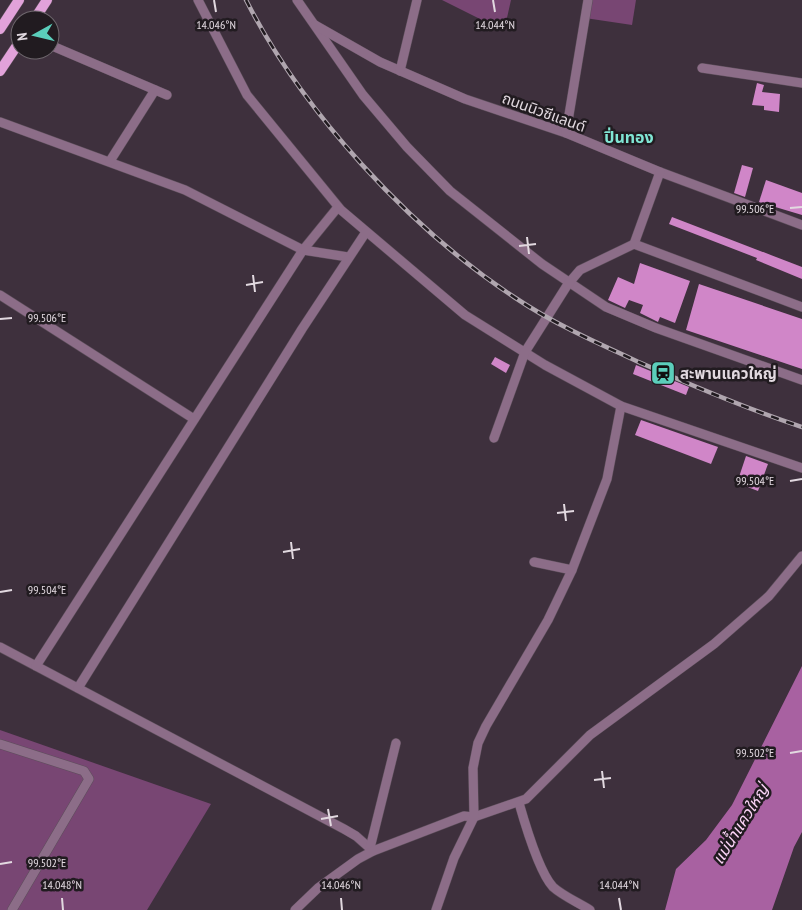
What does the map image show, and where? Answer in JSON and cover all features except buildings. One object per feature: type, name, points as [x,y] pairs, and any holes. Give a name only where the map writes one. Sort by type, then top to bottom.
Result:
[{"type":"main road","points":[[0,29],[20,0]]},
{"type":"main road","points":[[0,71],[10,56]]},
{"type":"street","points":[[198,0],[247,95],[338,207],[465,316],[621,406],[802,468]]},
{"type":"street","points":[[297,0],[311,23],[363,95],[419,160],[457,197],[568,284],[606,307],[656,328],[802,380]]},
{"type":"street","points":[[400,71],[417,0]]},
{"type":"street","points":[[566,133],[588,0]]},
{"type":"street","name":"ถนนนิวซีแลนด์","points":[[311,23],[400,71],[465,99],[566,133],[660,172],[802,225]]},
{"type":"street","points":[[60,50],[166,95]]},
{"type":"street","points":[[702,68],[802,83]]},
{"type":"street","points":[[110,161],[155,90]]},
{"type":"street","points":[[0,122],[185,190],[303,250],[348,257]]},
{"type":"street","points":[[494,438],[525,352],[568,284],[580,270],[634,244],[660,172]]},
{"type":"street","points":[[36,666],[303,250],[338,207]]},
{"type":"street","points":[[78,688],[348,257],[366,232]]},
{"type":"street","points":[[634,244],[802,307]]},
{"type":"street","points":[[0,295],[194,419]]},
{"type":"street","points":[[436,910],[454,858],[470,821],[474,817],[473,768],[478,743],[548,620],[572,570],[607,479],[621,406]]},
{"type":"street","points":[[295,910],[318,888],[371,849],[464,816],[474,817],[526,799],[590,735],[714,644],[769,596],[802,556]]},
{"type":"street","points":[[534,562],[572,570]]},
{"type":"street","points":[[0,647],[344,829],[371,849]]},
{"type":"street","points":[[371,849],[396,743]]},
{"type":"street","points":[[0,744],[84,771],[89,778],[12,910]]},
{"type":"street","points":[[519,803],[526,826],[546,875],[554,887],[590,910]]},
{"type":"shaded area","points":[[442,0],[511,0],[504,31]]},
{"type":"shaded area","points":[[586,0],[636,0],[632,25],[585,18]]},
{"type":"shaded area","points":[[0,730],[211,804],[147,910],[0,910]]},
{"type":"water","name":"แม่น้ำแควใหญ่","points":[[802,666],[802,832],[794,847],[772,910],[665,910],[676,869],[706,840],[732,805]]},
{"type":"railway","points":[[246,0],[297,84],[362,165],[436,237],[475,269],[529,307],[592,340],[700,389],[802,427]]},
{"type":"place","name":"สะพานแควใหญ่","points":[[663,373]]},
{"type":"district","name":"ปิ่นทอง","points":[[629,137]]}]
